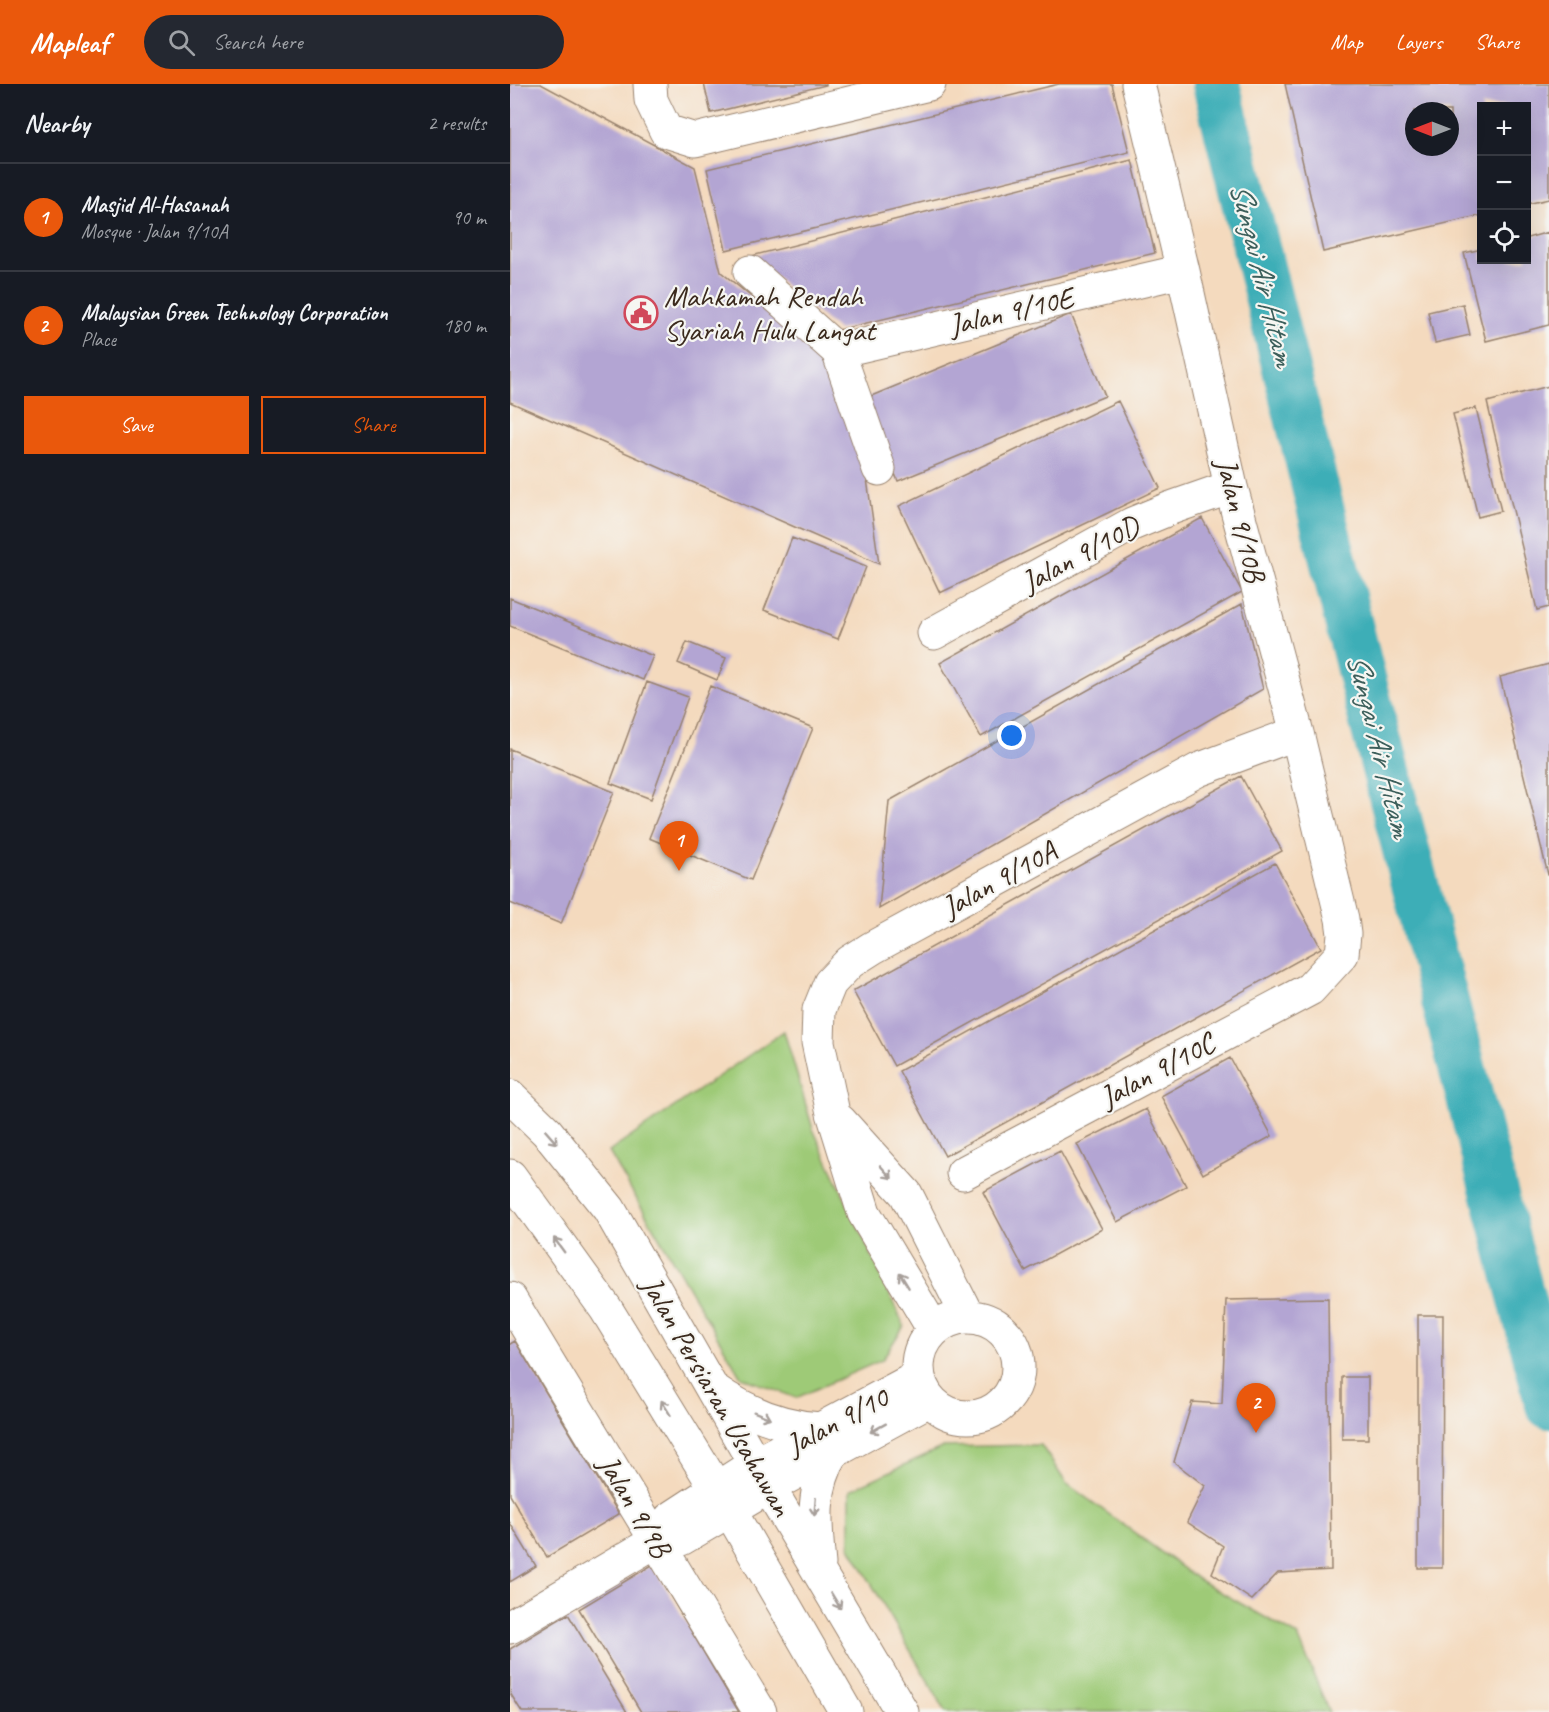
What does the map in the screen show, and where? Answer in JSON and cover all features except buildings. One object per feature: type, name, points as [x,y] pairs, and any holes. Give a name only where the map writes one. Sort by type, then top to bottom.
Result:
[{"type":"street","points":[[650,92],[666,131],[695,140],[929,84]]},
{"type":"street","name":"Jalan 9/10B","points":[[1138,84],[1184,271],[1231,487],[1297,733],[1342,919],[1344,934],[1342,954]]},
{"type":"street","name":"Jalan 9/10E","points":[[838,351],[1184,271]]},
{"type":"street","points":[[750,272],[838,351],[879,469]]},
{"type":"street","name":"Jalan 9/10D","points":[[934,633],[1132,524],[1231,487]]},
{"type":"street","name":"Jalan 9/10A","points":[[934,1330],[864,1213],[833,1113],[818,1042],[819,1010],[830,983],[850,962],[1198,770],[1297,733]]},
{"type":"street","name":"Jalan 9/10C","points":[[963,1173],[1310,989],[1342,954]]},
{"type":"street","name":"Jalan Persiaran Usahawan","points":[[510,1096],[547,1132],[609,1209],[762,1476],[902,1712]]},
{"type":"street","points":[[833,1113],[906,1194],[968,1317]]},
{"type":"street","name":"Jalan Persiaran Usahawan","points":[[510,1176],[606,1309],[756,1555],[846,1712]]},
{"type":"street","name":"Jalan 9/9B","points":[[510,1299],[631,1498],[669,1533],[678,1577],[760,1712]]},
{"type":"street","points":[[968,1317],[988,1321],[1003,1331],[1017,1358],[1017,1377],[1012,1392],[1003,1403],[988,1414],[966,1418],[946,1413],[923,1388],[917,1368],[921,1349],[934,1330],[949,1320],[968,1317]]},
{"type":"street","points":[[711,1388],[726,1398],[769,1418],[804,1428],[827,1441],[826,1464],[815,1501],[814,1521],[820,1574]]},
{"type":"street","name":"Jalan 9/10","points":[[669,1533],[762,1476],[923,1388]]},
{"type":"street","points":[[669,1533],[678,1507],[696,1489],[699,1480],[700,1472],[693,1451]]},
{"type":"street","points":[[510,1627],[669,1533],[710,1528],[722,1530],[756,1555]]},
{"type":"green space","points":[[784,1031],[813,1129],[904,1326],[882,1360],[796,1398],[741,1377],[609,1152]]},
{"type":"green space","points":[[1041,1445],[1066,1483],[1201,1581],[1298,1636],[1329,1712],[946,1712],[850,1547],[850,1490],[943,1447]]},
{"type":"waterway","name":"Sungai Air Hitam","points":[[1216,84],[1370,710],[1549,1405]]},
{"type":"place","name":"Mahkamah Rendah Syariah Hulu Langat","points":[[641,313]]},
{"type":"place","name":"Masjid Al-Hasanah","points":[[679,871]]},
{"type":"place","name":"Malaysian Green Technology Corporation","points":[[1256,1433]]}]
